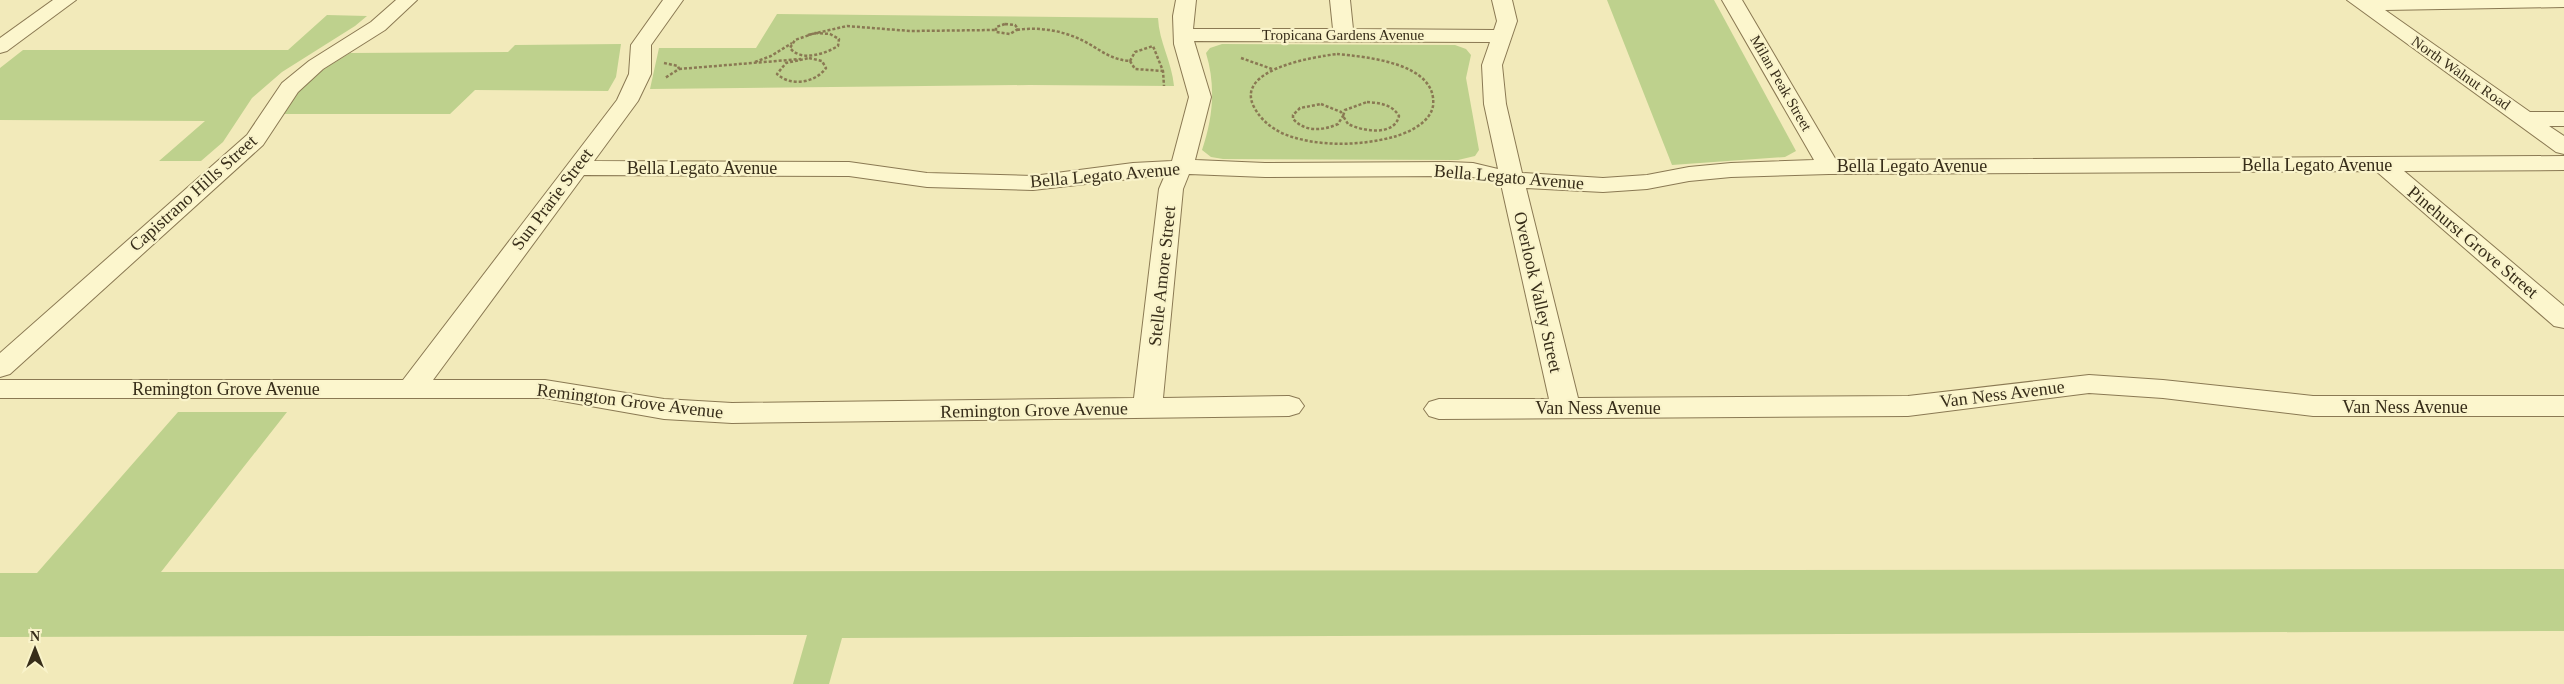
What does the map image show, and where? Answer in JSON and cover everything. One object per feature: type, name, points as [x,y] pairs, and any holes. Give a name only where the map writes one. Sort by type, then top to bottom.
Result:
[{"type":"street","points":[[0,47],[66,0]]},
{"type":"street","name":"Capistrano Hills Street","points":[[0,368],[255,140],[296,82],[316,65],[378,26],[407,0]]},
{"type":"street","name":"Sun Prarie Street","points":[[411,389],[630,95],[640,74],[641,45],[649,31],[673,0]]},
{"type":"street","name":"Stelle Amore Street","points":[[1147,409],[1171,189],[1188,152],[1200,97],[1193,65],[1184,44],[1183,16],[1186,0]]},
{"type":"street","points":[[1340,0],[1344,35]]},
{"type":"street","name":"Overlook Valley Street","points":[[1502,0],[1507,21],[1492,64],[1495,104],[1566,408]]},
{"type":"street","name":"Milan Peak Street","points":[[1732,0],[1829,167]]},
{"type":"street","points":[[2361,3],[2564,1]]},
{"type":"street","name":"North Walnut Road","points":[[2361,3],[2564,147]]},
{"type":"street","name":"Tropicana Gardens Avenue","points":[[1184,35],[1503,36]]},
{"type":"street","points":[[2525,120],[2564,119]]},
{"type":"street","name":"Bella Legato Avenue","points":[[575,168],[849,169],[927,180],[995,183],[1032,182],[1124,171],[1181,167],[1265,170],[1449,169],[1474,170],[1512,180],[1604,184],[1647,182],[1688,174],[1731,170],[1829,167],[2564,163]]},
{"type":"street","name":"Pinehurst Grove Street","points":[[2382,164],[2564,320]]},
{"type":"street","name":"Van Ness Avenue","points":[[1439,409],[1908,406],[2089,384],[2163,389],[2313,406],[2564,406]]},
{"type":"street","name":"Remington Grove Avenue","points":[[0,389],[545,389],[664,409],[732,413],[1289,406]]},
{"type":"path","points":[[750,63],[771,56],[795,40],[808,35],[839,25],[853,24],[911,31],[995,30],[1002,34],[1017,30],[1055,31],[1080,40],[1109,58],[1130,61],[1135,68],[1163,72]]},
{"type":"path","points":[[995,30],[998,26],[1009,24],[1017,26],[1017,30]]},
{"type":"path","points":[[795,40],[790,48],[804,55],[827,52],[839,42],[839,39],[830,34],[808,35]]},
{"type":"path","points":[[1130,61],[1132,54],[1138,50],[1153,46],[1163,72],[1164,86]]},
{"type":"path","points":[[1337,54],[1364,56],[1390,61],[1411,70],[1426,82],[1434,96],[1432,111],[1420,124],[1399,136],[1370,142],[1337,144],[1305,140],[1278,130],[1259,117],[1251,102],[1253,87],[1266,73],[1286,62],[1310,56],[1337,54]]},
{"type":"path","points":[[679,69],[801,59],[822,61],[826,68],[820,75],[806,80],[790,81],[779,77],[778,70],[781,67],[801,59]]},
{"type":"path","points":[[1343,116],[1341,112],[1329,105],[1313,104],[1300,108],[1293,115],[1293,118],[1296,122],[1307,128],[1324,129],[1338,124],[1343,116],[1350,106],[1366,102],[1384,104],[1396,111],[1399,116],[1395,124],[1372,131],[1348,124],[1343,116]]},
{"type":"green space","points":[[1607,0],[1714,0],[1796,151],[1785,157],[1672,165]]},
{"type":"green space","points":[[777,14],[1158,18],[1174,86],[1029,85],[650,89],[659,48],[756,48]]},
{"type":"green space","points":[[327,15],[367,16],[355,26],[282,72],[252,98],[223,142],[201,161],[159,161],[205,121],[0,120],[0,68],[23,50],[288,50]]},
{"type":"green space","points":[[621,44],[616,77],[608,91],[475,90],[450,114],[282,114],[301,89],[324,69],[350,53],[508,52],[515,45]]},
{"type":"green space","points":[[1222,44],[1455,45],[1466,49],[1471,55],[1466,78],[1479,150],[1475,156],[1458,160],[1223,159],[1211,157],[1202,150],[1209,126],[1212,102],[1211,78],[1206,53],[1210,48]]},
{"type":"green space","points":[[178,412],[287,412],[161,572],[2564,569],[2564,631],[842,638],[829,684],[793,684],[807,635],[0,637],[0,573],[37,573]]}]
